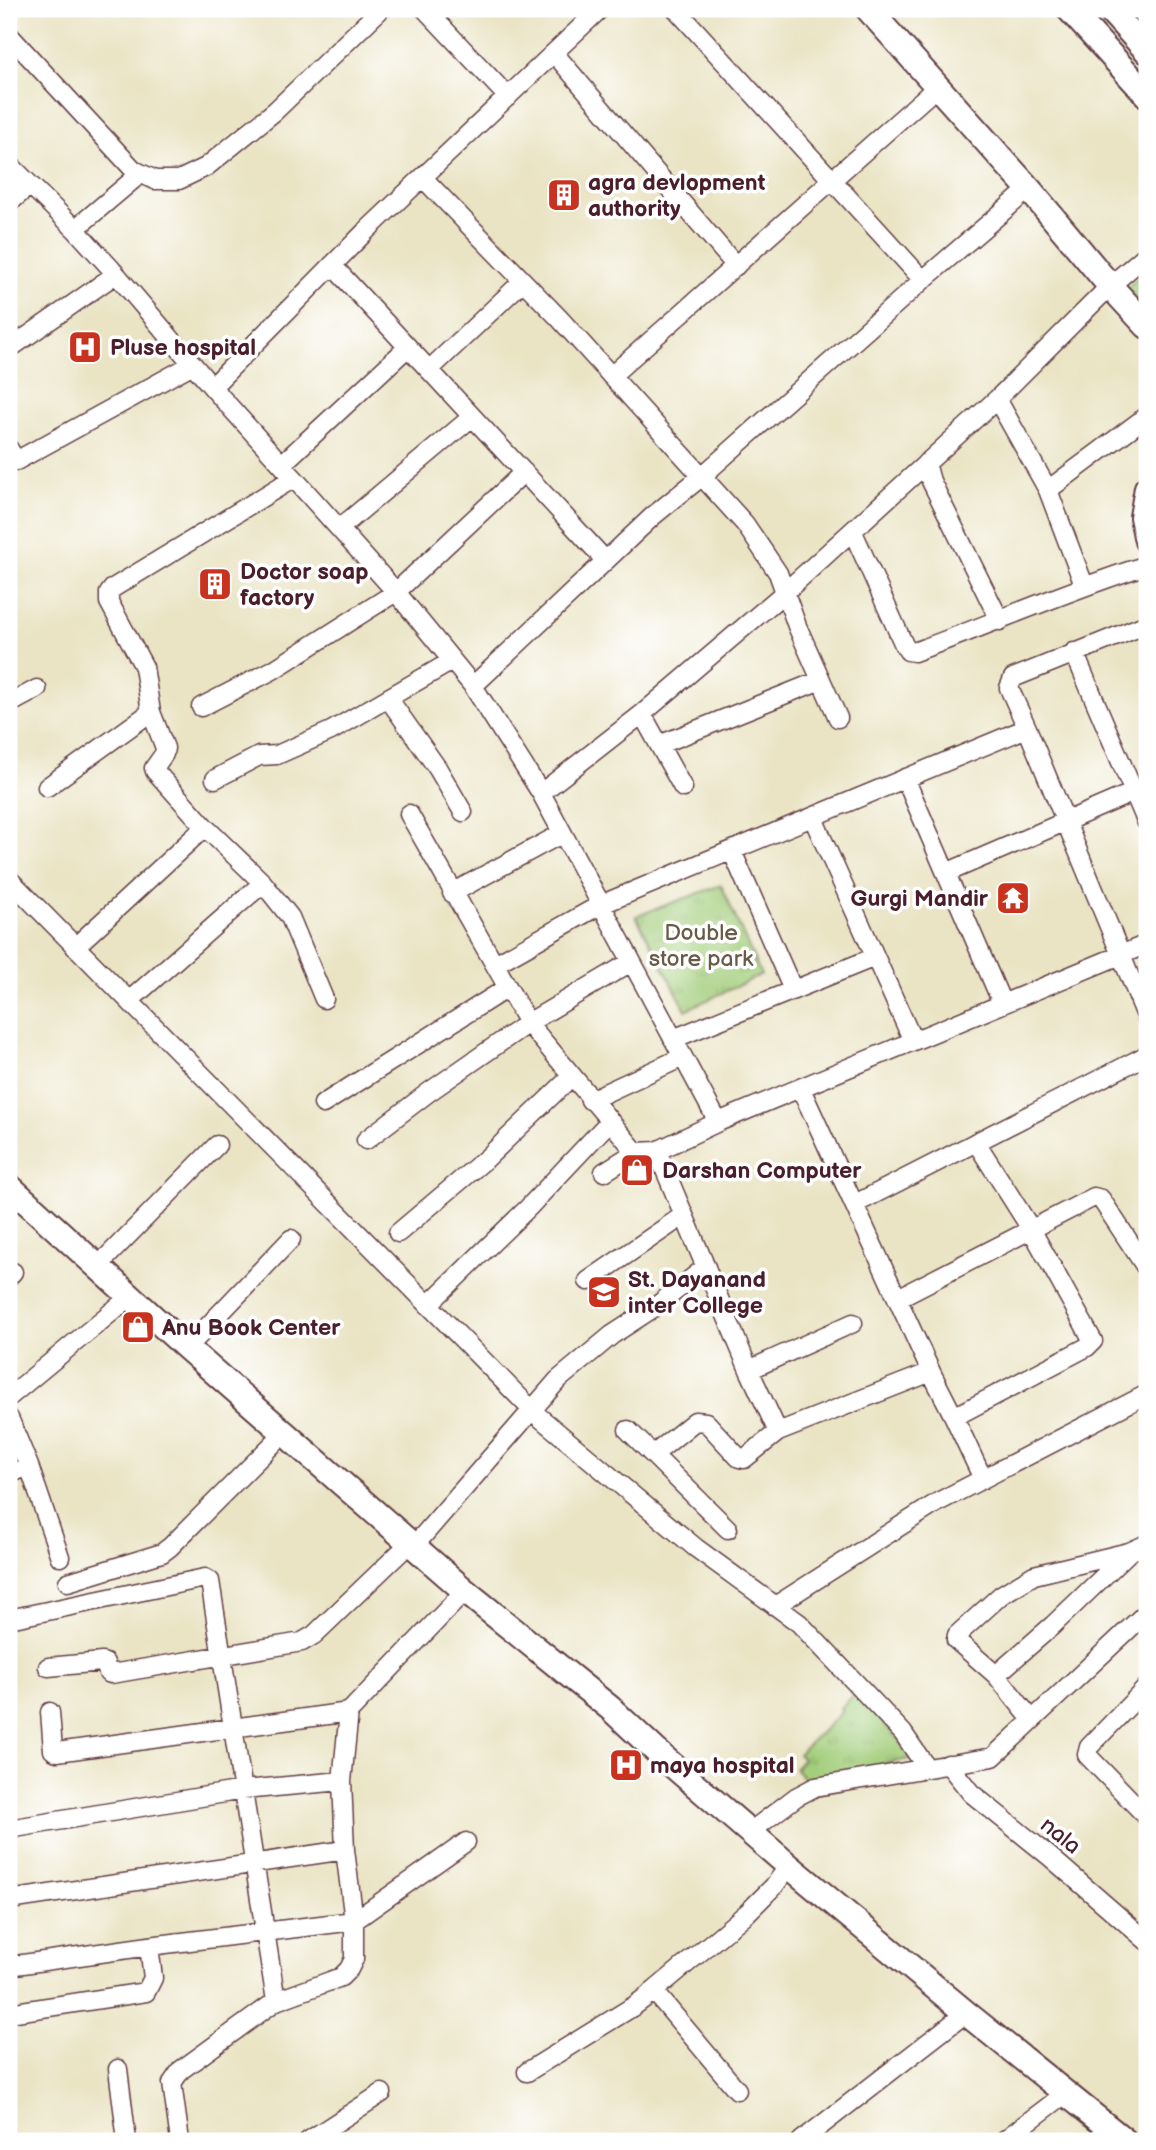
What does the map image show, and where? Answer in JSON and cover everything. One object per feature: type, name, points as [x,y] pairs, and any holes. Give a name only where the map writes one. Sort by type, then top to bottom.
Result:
[{"type":"main road","points":[[869,9],[1147,326]]},
{"type":"main road","points":[[1069,9],[1147,95]]},
{"type":"main road","points":[[1109,9],[1147,51]]},
{"type":"main road","points":[[1147,488],[1142,517],[1147,541]]},
{"type":"main road","points":[[9,1186],[187,1349],[465,1591],[610,1709],[789,1866],[965,2013],[1125,2141]]},
{"type":"street","points":[[9,34],[140,174],[155,180],[179,180],[206,167],[275,111],[381,9]]},
{"type":"street","points":[[425,9],[508,97]]},
{"type":"street","points":[[212,387],[332,265],[600,9]]},
{"type":"street","points":[[676,9],[923,280]]},
{"type":"street","points":[[554,53],[736,266]]},
{"type":"street","points":[[611,376],[938,86]]},
{"type":"street","points":[[9,164],[116,274],[212,387],[396,592],[473,686],[541,793],[718,1122]]},
{"type":"street","points":[[75,229],[140,174]]},
{"type":"street","points":[[423,178],[523,281],[746,524],[778,573],[838,718]]},
{"type":"street","points":[[9,203],[30,184]]},
{"type":"street","points":[[473,686],[653,516],[1029,189]]},
{"type":"street","points":[[541,793],[642,714],[785,593],[997,400],[1110,286],[1147,254]]},
{"type":"street","points":[[332,265],[605,560]]},
{"type":"street","points":[[9,349],[116,274]]},
{"type":"street","points":[[429,370],[523,281]]},
{"type":"street","points":[[282,464],[408,347]]},
{"type":"street","points":[[11,458],[193,364]]},
{"type":"street","points":[[997,400],[1048,490],[1084,585]]},
{"type":"street","points":[[1048,490],[1147,416]]},
{"type":"street","points":[[340,528],[472,417]]},
{"type":"street","points":[[926,463],[931,481],[1000,621]]},
{"type":"street","points":[[201,707],[273,670],[396,592],[524,472]]},
{"type":"street","points":[[294,478],[113,588],[109,593],[109,603],[144,667],[151,712],[165,748],[154,768],[155,771],[205,827],[263,883],[290,917],[324,999]]},
{"type":"street","points":[[853,532],[904,645],[914,652],[1000,621],[1084,585],[1147,565]]},
{"type":"street","points":[[1147,624],[1010,680],[1009,688],[1147,1018]]},
{"type":"street","points":[[1074,652],[1141,800],[1147,822]]},
{"type":"street","points":[[215,779],[259,756],[277,755],[331,731],[452,661]]},
{"type":"street","points":[[659,745],[821,680]]},
{"type":"street","points":[[9,704],[37,689]]},
{"type":"street","points":[[388,698],[438,769],[463,812]]},
{"type":"street","points":[[47,787],[151,712]]},
{"type":"street","points":[[642,714],[683,788]]},
{"type":"street","points":[[495,964],[600,905],[1027,728]]},
{"type":"street","points":[[905,778],[1002,1003]]},
{"type":"street","points":[[946,873],[1066,822],[1141,800]]},
{"type":"street","points":[[409,814],[528,1023],[570,1077],[636,1152]]},
{"type":"street","points":[[813,818],[913,1041]]},
{"type":"street","points":[[75,947],[205,827]]},
{"type":"street","points":[[452,893],[561,834]]},
{"type":"street","points":[[732,851],[793,990]]},
{"type":"street","name":"nala","points":[[9,879],[533,1411],[696,1548],[799,1623],[903,1733],[1147,1941]]},
{"type":"street","points":[[129,1001],[263,883]]},
{"type":"street","points":[[604,1172],[636,1152],[657,1151],[718,1122],[1147,944]]},
{"type":"street","points":[[673,1039],[875,957]]},
{"type":"street","points":[[366,1140],[528,1023],[631,962]]},
{"type":"street","points":[[323,1104],[507,988]]},
{"type":"street","points":[[855,1204],[1147,1055]]},
{"type":"street","points":[[590,1100],[682,1057]]},
{"type":"street","points":[[398,1233],[487,1158],[570,1077]]},
{"type":"street","points":[[800,1089],[931,1372],[984,1479]]},
{"type":"street","points":[[428,1305],[528,1208],[609,1122]]},
{"type":"street","points":[[954,1417],[1087,1347],[1093,1341],[1031,1229],[976,1142]]},
{"type":"street","points":[[98,1266],[217,1145]]},
{"type":"street","points":[[657,1151],[749,1370],[778,1432]]},
{"type":"street","points":[[898,1298],[1098,1197],[1147,1269]]},
{"type":"street","points":[[588,1281],[684,1215]]},
{"type":"street","points":[[187,1349],[291,1239]]},
{"type":"street","points":[[48,1667],[102,1662],[111,1674],[291,1645],[314,1635],[412,1545],[558,1380],[585,1356],[706,1267]]},
{"type":"street","points":[[9,1396],[131,1296]]},
{"type":"street","points":[[749,1370],[853,1322]]},
{"type":"street","points":[[653,1455],[699,1420],[706,1422],[739,1458],[744,1459],[778,1432],[931,1372]]},
{"type":"street","points":[[775,1606],[938,1502],[1147,1394]]},
{"type":"street","points":[[9,1418],[29,1466],[60,1558]]},
{"type":"street","points":[[628,1430],[728,1530]]},
{"type":"street","points":[[68,1582],[162,1553],[190,1529],[284,1433]]},
{"type":"street","points":[[9,1474],[29,1466]]},
{"type":"street","points":[[1032,1720],[996,1675],[959,1643],[957,1635],[1001,1595],[1034,1575],[1129,1552],[1147,1544]]},
{"type":"street","points":[[996,1675],[1129,1552]]},
{"type":"street","points":[[9,1619],[205,1578],[210,1581],[276,2001]]},
{"type":"street","points":[[180,2141],[172,2083],[181,2070],[276,2001],[341,1977],[355,1959],[342,1781],[349,1712],[465,1591]]},
{"type":"street","points":[[750,1832],[796,1797],[815,1787],[993,1757],[1147,1612]]},
{"type":"street","points":[[1147,1687],[1089,1746],[1087,1755],[1147,1817]]},
{"type":"street","points":[[50,1712],[53,1750],[57,1752],[349,1712]]},
{"type":"street","points":[[9,1829],[243,1790],[342,1781]]},
{"type":"street","points":[[9,1966],[354,1921],[466,1842]]},
{"type":"street","points":[[9,1900],[345,1850]]},
{"type":"street","points":[[527,2072],[654,1991],[747,1913],[774,1886],[789,1866]]},
{"type":"street","points":[[9,2013],[146,1992],[153,1978],[149,1946]]},
{"type":"street","points":[[654,1991],[737,2090]]},
{"type":"street","points":[[802,2141],[965,2013]]},
{"type":"street","points":[[118,2069],[127,2141]]},
{"type":"street","points":[[318,2139],[382,2093]]},
{"type":"street","points":[[1003,2141],[1065,2094]]},
{"type":"green space","points":[[1147,269],[1147,312],[1127,288]]},
{"type":"green space","name":"Double store park","points":[[721,885],[761,975],[686,1010],[636,916]]},
{"type":"green space","points":[[857,1692],[914,1758],[806,1780],[795,1768],[803,1759],[798,1754],[842,1712],[840,1708]]},
{"type":"place","name":"agra devlopment authority","points":[[564,195]]},
{"type":"place","name":"Pluse hospital","points":[[85,347]]},
{"type":"place","name":"Doctor soap factory","points":[[215,584]]},
{"type":"place","name":"Gurgi Mandir","points":[[1013,898]]},
{"type":"place","name":"Darshan Computer","points":[[637,1170]]},
{"type":"place","name":"St. Dayanand inter College","points":[[604,1292]]},
{"type":"place","name":"Anu Book Center","points":[[138,1327]]},
{"type":"place","name":"maya hospital","points":[[626,1765]]}]
